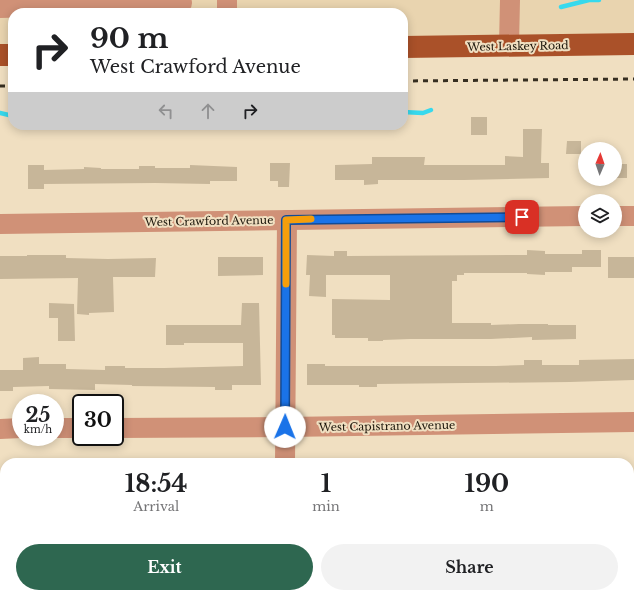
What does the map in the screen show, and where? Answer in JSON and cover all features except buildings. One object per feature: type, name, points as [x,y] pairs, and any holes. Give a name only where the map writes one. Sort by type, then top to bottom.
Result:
[{"type":"main road","name":"West Laskey Road","points":[[408,47],[634,44]]},
{"type":"street","points":[[509,45],[510,0]]},
{"type":"street","points":[[0,8],[182,5]]},
{"type":"street","name":"West Crawford Avenue","points":[[0,224],[578,216]]},
{"type":"street","points":[[622,216],[634,216]]},
{"type":"street","points":[[284,458],[286,220]]},
{"type":"street","name":"West Capistrano Avenue","points":[[124,428],[634,422]]},
{"type":"street","points":[[0,428],[12,428]]},
{"type":"shaded area","points":[[0,0],[634,0],[634,43],[408,47],[408,8],[8,8],[8,55],[0,55]]},
{"type":"waterway","points":[[561,7],[589,0],[599,0]]},
{"type":"waterway","points":[[408,112],[423,113],[431,110]]},
{"type":"waterway","points":[[0,113],[8,115]]},
{"type":"railway","points":[[408,81],[634,79]]},
{"type":"railway","points":[[0,86],[8,86]]},
{"type":"slow traffic","points":[[286,284],[286,220],[311,219]]},
{"type":"route","points":[[285,427],[286,220],[522,217]]}]
